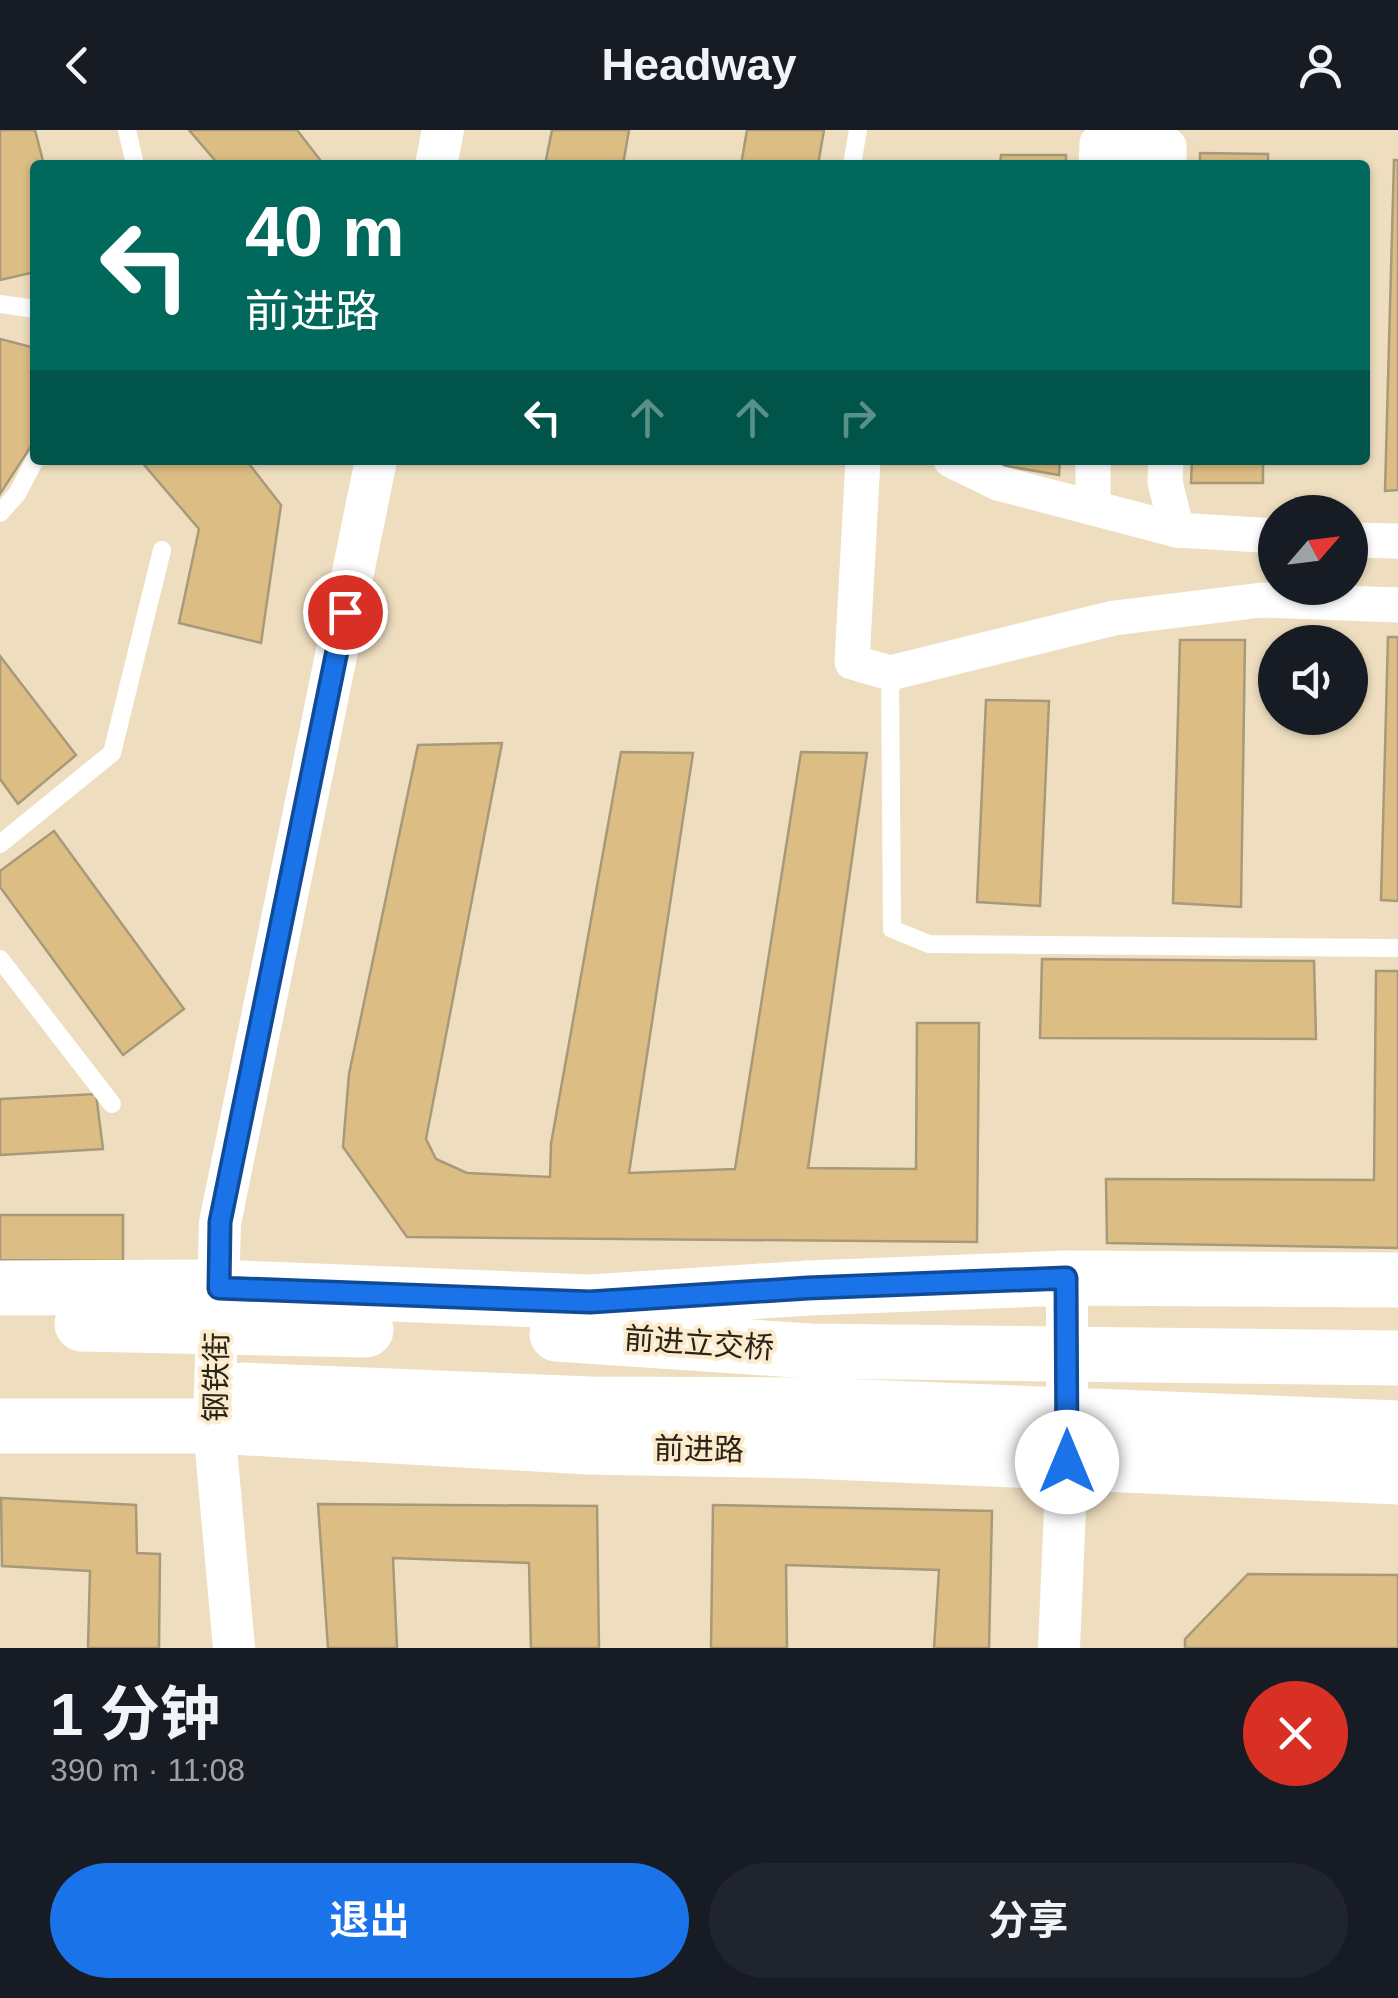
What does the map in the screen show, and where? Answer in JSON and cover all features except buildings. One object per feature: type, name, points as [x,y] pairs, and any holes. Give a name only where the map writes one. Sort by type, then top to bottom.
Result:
[{"type":"highway","points":[[0,1288],[219,1288],[590,1302],[808,1288],[1066,1278],[1398,1280]]},
{"type":"highway","points":[[590,1335],[809,1308],[1398,1311]]},
{"type":"highway","name":"前进立交桥","points":[[0,1323],[590,1335],[810,1351],[1398,1358]]},
{"type":"highway","name":"前进立交桥","points":[[0,1391],[222,1389],[590,1404],[810,1405],[1398,1428]]},
{"type":"highway","name":"前进路","points":[[0,1426],[214,1426],[588,1448],[808,1452],[1398,1477]]},
{"type":"street","points":[[437,160],[444,130]]},
{"type":"street","points":[[1096,160],[1096,143],[1169,146],[1169,160]]},
{"type":"street","name":"钢铁街","points":[[234,1648],[214,1426],[220,1222],[375,465]]},
{"type":"street","points":[[863,465],[852,662],[890,673],[1114,618],[1262,600],[1398,605]]},
{"type":"street","points":[[962,465],[998,482],[1178,530],[1258,535]]},
{"type":"street","points":[[1093,465],[1093,508]]},
{"type":"street","points":[[1166,465],[1166,482],[1178,530]]},
{"type":"street","points":[[1368,540],[1398,540]]},
{"type":"street","points":[[1059,1648],[1067,1462],[1066,1278]]},
{"type":"lane","points":[[128,130],[134,160]]},
{"type":"lane","points":[[852,160],[858,130]]},
{"type":"lane","points":[[0,304],[30,308]]},
{"type":"lane","points":[[0,512],[16,494],[32,465]]},
{"type":"lane","points":[[0,844],[112,752],[162,550]]},
{"type":"lane","points":[[890,673],[892,928],[928,944],[1398,948]]},
{"type":"lane","points":[[0,959],[112,1104]]},
{"type":"route","points":[[345,612],[220,1222],[219,1288],[590,1302],[808,1288],[1066,1278],[1067,1462]]}]
